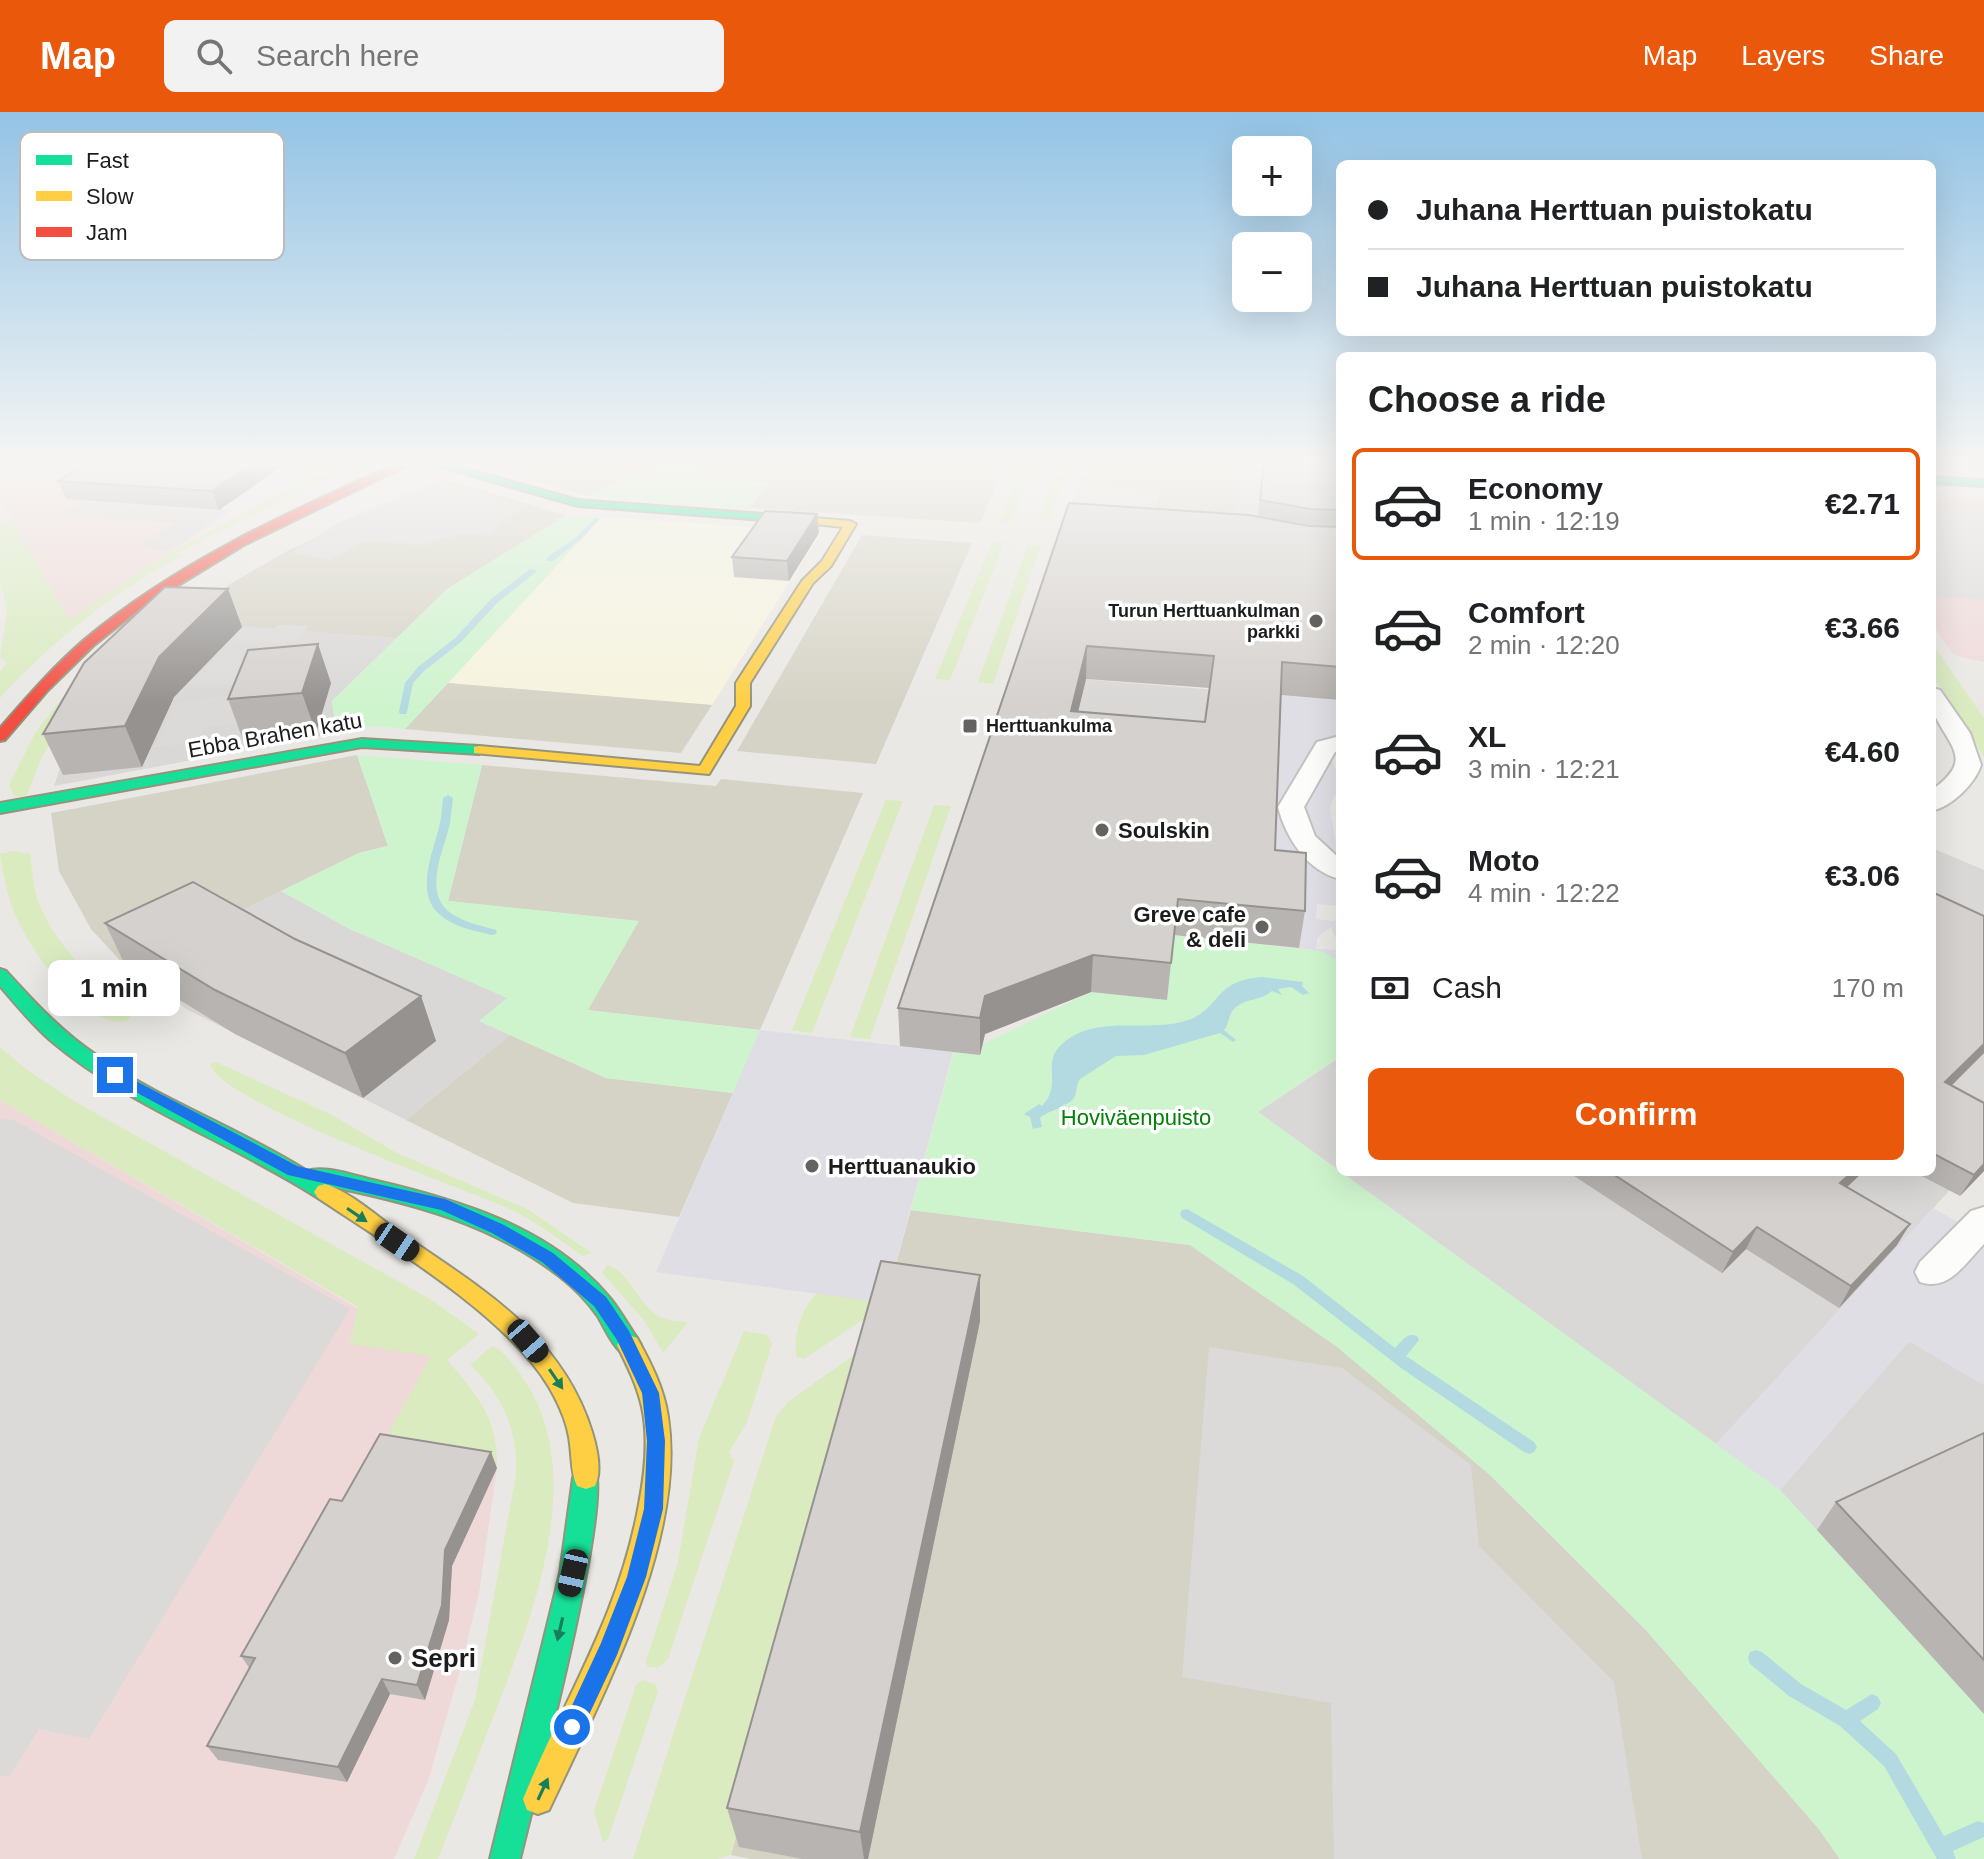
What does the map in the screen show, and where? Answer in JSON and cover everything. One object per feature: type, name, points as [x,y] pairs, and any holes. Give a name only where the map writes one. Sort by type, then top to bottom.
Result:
[{"type":"main road","points":[[0,737],[27,702],[71,656],[134,607],[241,543]]},
{"type":"main road","name":"Ebba Brahen katu","points":[[0,808],[362,743],[398,743],[704,771],[743,706],[743,683],[808,581],[827,563],[839,543]]},
{"type":"main road","points":[[0,975],[29,1013],[80,1053],[293,1171],[512,1323],[543,1359],[570,1399],[584,1454],[580,1544],[507,1859]]},
{"type":"main road","points":[[293,1171],[445,1205],[498,1229],[548,1258],[600,1301],[623,1336],[651,1393],[656,1441],[653,1509],[636,1577],[610,1648],[507,1859]]},
{"type":"street","points":[[1936,701],[1963,742],[1970,761],[1966,774],[1936,800]]},
{"type":"street","points":[[1336,744],[1326,747],[1291,807],[1296,831],[1326,863],[1336,869]]},
{"type":"street","points":[[1933,1272],[1984,1221]]},
{"type":"shaded area","points":[[25,543],[185,543],[69,621]]},
{"type":"shaded area","points":[[146,543],[181,543],[169,551],[138,548]]},
{"type":"shaded area","points":[[305,543],[522,543],[447,589],[397,638],[178,621],[230,584]]},
{"type":"shaded area","points":[[307,543],[362,543],[330,560],[291,553]]},
{"type":"shaded area","points":[[387,543],[431,543],[423,545]]},
{"type":"shaded area","points":[[578,543],[814,543],[712,705],[448,683]]},
{"type":"shaded area","points":[[858,543],[972,543],[876,764],[737,751]]},
{"type":"shaded area","points":[[1936,543],[1984,543],[1984,662],[1954,655],[1936,630]]},
{"type":"shaded area","points":[[1936,543],[1984,543],[1984,600],[1936,596]]},
{"type":"shaded area","points":[[178,621],[397,638],[332,701],[336,733],[54,786],[68,745]]},
{"type":"shaded area","points":[[278,625],[309,626],[294,643],[231,641],[243,628],[274,629]]},
{"type":"shaded area","points":[[215,658],[279,659],[256,685],[189,684]]},
{"type":"shaded area","points":[[1019,674],[1277,695],[1276,742],[989,771]]},
{"type":"shaded area","points":[[448,683],[712,705],[681,753],[405,729]]},
{"type":"shaded area","points":[[256,692],[242,724],[204,727],[197,743],[154,747],[175,703]]},
{"type":"shaded area","points":[[1277,695],[1336,700],[1336,751],[1330,757],[1336,770],[1336,796],[1330,808],[1336,845],[1336,906],[1317,904],[1316,919],[1334,921],[1336,918],[1336,939],[1331,927],[1317,938],[1316,949],[1336,950],[1336,960],[1322,951],[1299,948],[1300,901],[989,771],[1273,797]]},
{"type":"shaded area","points":[[357,755],[388,846],[359,853],[126,967],[91,929],[59,871],[51,813]]},
{"type":"shaded area","points":[[482,765],[716,786],[721,779],[863,793],[760,1030],[587,1010],[638,921],[448,901]]},
{"type":"shaded area","points":[[1936,850],[1984,870],[1984,1153],[1716,1444],[1347,1176],[1936,1176]]},
{"type":"shaded area","points":[[281,891],[350,929],[508,998],[479,1021],[510,1035],[406,1120],[188,1010],[126,967]]},
{"type":"shaded area","name":"Herttuanaukio","points":[[760,1030],[953,1052],[885,1303],[656,1272]]},
{"type":"shaded area","points":[[510,1035],[606,1078],[733,1093],[679,1217],[573,1203],[406,1120]]},
{"type":"shaded area","points":[[1336,1060],[1336,1168],[1258,1112]]},
{"type":"shaded area","points":[[0,1100],[443,1358],[497,1468],[479,1593],[460,1670],[428,1781],[394,1859],[0,1859]]},
{"type":"shaded area","points":[[0,1119],[14,1120],[350,1309],[89,1739],[39,1729],[9,1777],[0,1775]]},
{"type":"shaded area","points":[[1933,1208],[1984,1237],[1984,1385],[1909,1341],[1780,1490],[1716,1444]]},
{"type":"shaded area","points":[[911,1210],[1190,1245],[1336,1346],[1489,1474],[1645,1629],[1818,1828],[1840,1859],[751,1859],[731,1855]]},
{"type":"shaded area","points":[[1909,1341],[1984,1385],[1984,1713],[1780,1490]]},
{"type":"shaded area","points":[[1209,1347],[1342,1368],[1471,1465],[1479,1546],[1614,1682],[1642,1859],[1334,1859],[1331,1703],[1182,1677]]},
{"type":"green space","points":[[0,543],[25,543],[69,620],[188,543],[199,543],[176,554],[181,556],[108,601],[61,638],[0,698],[0,672],[7,662],[0,657],[7,610],[0,582]]},
{"type":"green space","points":[[522,543],[578,543],[405,729],[373,726],[336,733],[332,701],[447,589]]},
{"type":"green space","points":[[992,543],[1004,543],[950,680],[935,679]]},
{"type":"green space","points":[[1028,545],[1041,545],[993,684],[978,682]]},
{"type":"green space","points":[[1936,649],[1984,718],[1984,757],[1936,681]]},
{"type":"green space","points":[[83,672],[26,797],[14,796],[9,785],[36,731]]},
{"type":"green space","points":[[357,755],[482,765],[448,901],[639,921],[588,1010],[760,1030],[733,1093],[606,1078],[479,1021],[507,998],[350,929],[281,891],[359,853],[388,846]]},
{"type":"green space","points":[[886,800],[903,801],[812,1033],[792,1030]]},
{"type":"green space","points":[[934,805],[951,806],[870,1039],[850,1037]]},
{"type":"green space","points":[[13,851],[30,854],[37,898],[54,932],[77,962],[132,1014],[128,1020],[112,1021],[95,1014],[78,1001],[61,985],[32,946],[15,914],[4,876],[0,854]]},
{"type":"green space","name":"Hoviväenpuisto","points":[[1174,935],[1322,951],[1336,960],[1336,1059],[1258,1112],[1336,1168],[1336,1176],[1346,1176],[1780,1490],[1984,1713],[1984,1859],[1840,1859],[1818,1828],[1645,1629],[1489,1474],[1336,1346],[1190,1245],[911,1210],[954,1052],[980,1055],[983,1044],[1091,992],[1167,1000]]},
{"type":"green space","points":[[0,1047],[26,1069],[74,1101],[430,1299],[479,1334],[447,1360],[484,1408],[494,1435],[497,1468],[381,1447],[431,1356],[350,1344],[358,1307],[0,1100]]},
{"type":"green space","points":[[216,1062],[332,1115],[395,1152],[527,1209],[592,1253],[583,1256],[510,1209],[296,1121],[223,1080],[210,1064]]},
{"type":"green space","points":[[607,1265],[628,1280],[657,1315],[668,1320],[688,1322],[663,1353],[644,1320],[602,1273]]},
{"type":"green space","points":[[821,1290],[885,1299],[884,1306],[804,1359],[797,1357],[800,1320]]},
{"type":"green space","points":[[744,1331],[767,1335],[772,1344],[747,1422],[729,1452],[734,1461],[668,1659],[659,1667],[650,1667],[646,1661],[678,1562],[699,1438]]},
{"type":"green space","points":[[874,1341],[731,1855],[717,1859],[633,1859],[776,1416],[789,1401]]},
{"type":"green space","points":[[492,1346],[506,1356],[518,1371],[544,1420],[552,1462],[553,1507],[547,1552],[521,1642],[438,1859],[414,1859],[475,1700],[516,1475],[514,1443],[506,1415],[500,1401],[470,1365]]},
{"type":"green space","points":[[642,1680],[655,1684],[658,1692],[608,1839],[603,1843],[594,1811],[636,1685]]},
{"type":"water","points":[[1262,977],[1303,982],[1302,986],[1309,993],[1303,995],[1291,987],[1278,989],[1282,995],[1272,991],[1240,1004],[1232,1012],[1224,1030],[1236,1040],[1233,1042],[1220,1033],[1144,1055],[1116,1056],[1080,1079],[1072,1101],[1040,1118],[1042,1127],[1033,1129],[1030,1117],[1024,1114],[1039,1104],[1042,1106],[1048,1098],[1055,1052],[1074,1035],[1104,1027],[1185,1021],[1205,1010],[1234,984]]},
{"type":"building","points":[[742,543],[799,543],[787,561],[732,557]]},
{"type":"building","points":[[1056,543],[1336,543],[1336,667],[1282,662],[1275,850],[1306,853],[1305,911],[1178,899],[1171,963],[1093,955],[985,996],[980,1018],[898,1008]],"holes":[[[1087,646],[1214,656],[1205,722],[1071,711]]]},
{"type":"building","points":[[165,587],[228,589],[159,657],[125,726],[43,734],[84,663]]},
{"type":"building","points":[[318,644],[302,693],[228,699],[248,650]]},
{"type":"building","points":[[193,882],[295,939],[421,996],[345,1053],[215,990],[105,923]]},
{"type":"building","points":[[1936,894],[1984,916],[1984,1044],[1945,1082],[1984,1103],[1984,1164],[1974,1175],[1936,1155]]},
{"type":"building","points":[[1616,1176],[1848,1176],[1840,1183],[1910,1224],[1851,1286],[1757,1227],[1733,1252]]},
{"type":"building","points":[[881,1261],[980,1275],[860,1832],[727,1808]]},
{"type":"building","points":[[1984,1433],[1984,1660],[1836,1502]]},
{"type":"building","points":[[380,1434],[491,1452],[445,1550],[442,1605],[417,1685],[382,1679],[338,1767],[207,1746],[255,1658],[241,1656],[330,1499],[342,1501]]},
{"type":"waterway","points":[[550,559],[573,543]]},
{"type":"waterway","points":[[403,712],[409,683],[421,669],[458,640],[494,601],[533,571]]},
{"type":"waterway","points":[[448,798],[431,882],[433,898],[442,912],[461,923],[492,932]]},
{"type":"waterway","points":[[1187,1214],[1298,1280],[1406,1364],[1529,1447]]},
{"type":"waterway","points":[[1396,1356],[1412,1340]]},
{"type":"waterway","points":[[1756,1658],[1795,1690],[1846,1720]]},
{"type":"waterway","points":[[1846,1720],[1872,1703]]},
{"type":"waterway","points":[[1846,1720],[1890,1760],[1947,1859]]},
{"type":"waterway","points":[[1941,1847],[1978,1830]]},
{"type":"traffic: fast","points":[[0,808],[362,743],[479,750]]},
{"type":"traffic: fast","points":[[0,975],[43,1022],[89,1060],[121,1081],[259,1153],[325,1192]]},
{"type":"traffic: fast","points":[[315,1176],[451,1209],[493,1225],[533,1246],[570,1272],[602,1305],[629,1345]]},
{"type":"traffic: fast","points":[[505,1859],[573,1573],[586,1478]]},
{"type":"traffic: slow","points":[[479,750],[704,771],[743,706],[743,683],[808,581],[827,563],[839,543]]},
{"type":"traffic: slow","points":[[325,1192],[488,1307],[537,1352],[557,1379],[572,1408],[582,1441],[586,1478]]},
{"type":"traffic: slow","points":[[538,1799],[624,1612],[647,1533],[657,1471],[657,1428],[650,1391],[629,1345]]},
{"type":"traffic: jam","points":[[0,737],[43,687],[88,644],[136,606],[239,543]]},
{"type":"place","name":"Turun Herttuankulman parkki","points":[[1316,621]]},
{"type":"place","name":"Herttuankulma","points":[[970,726]]},
{"type":"place","name":"Soulskin","points":[[1102,830]]},
{"type":"place","name":"Greve cafe & deli","points":[[1262,927]]},
{"type":"place","name":"Herttuanaukio","points":[[812,1166]]},
{"type":"place","name":"Sepri","points":[[395,1658]]},
{"type":"route","points":[[115,1075],[293,1171],[445,1205],[498,1229],[548,1258],[600,1301],[623,1336],[651,1393],[656,1441],[653,1509],[636,1577],[610,1648],[572,1727]]}]
